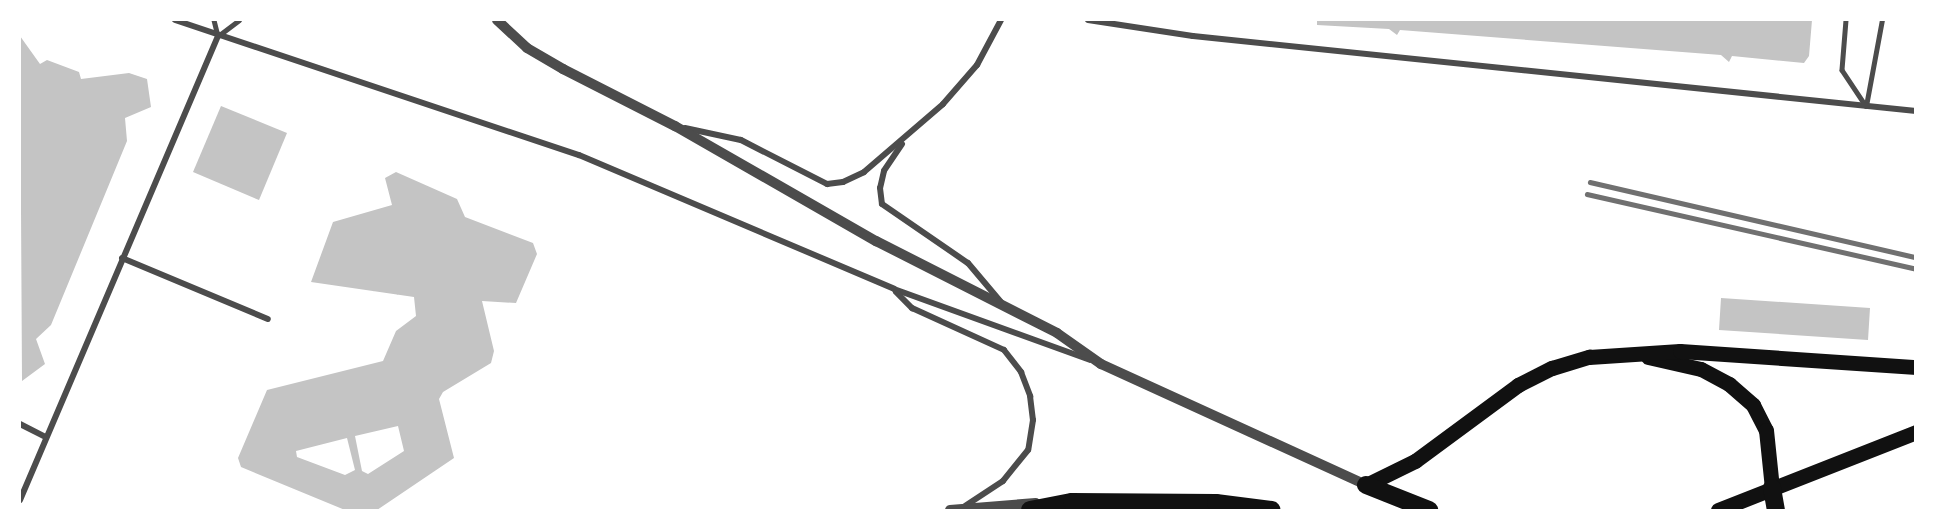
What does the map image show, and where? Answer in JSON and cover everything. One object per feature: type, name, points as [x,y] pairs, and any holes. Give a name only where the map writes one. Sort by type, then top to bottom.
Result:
[{"type":"highway","points":[[1366,484],[1429,510]]},
{"type":"highway","points":[[1772,488],[1776,510]]},
{"type":"highway","points":[[1030,510],[1072,502],[1216,503],[1272,510]]},
{"type":"main road","points":[[1366,484],[1415,460],[1535,376],[1589,357],[1629,352],[1747,354],[1870,367],[1916,367]]},
{"type":"main road","points":[[1629,352],[1701,369],[1729,384],[1753,405],[1766,430],[1772,488]]},
{"type":"main road","points":[[1718,510],[1916,432]]},
{"type":"street","points":[[175,20],[579,155],[894,289],[1101,364],[1366,484]]},
{"type":"street","points":[[497,20],[527,48],[675,126],[876,241],[1057,333],[1101,364]]},
{"type":"street","points":[[675,126],[741,140],[826,184],[864,172],[906,139],[977,65],[1001,20]]},
{"type":"street","points":[[1088,20],[1193,36],[1916,111]]},
{"type":"street","points":[[20,500],[218,36]]},
{"type":"street","points":[[906,139],[884,171],[880,188],[882,204],[968,263],[1003,304]]},
{"type":"street","points":[[122,258],[268,319]]},
{"type":"street","points":[[894,289],[912,308],[1004,350],[1021,372],[1030,396],[1033,420],[1028,450],[1003,481],[962,508]]},
{"type":"street","points":[[20,424],[46,437]]},
{"type":"street","points":[[950,510],[1072,502]]},
{"type":"lane","points":[[214,20],[218,36],[239,20]]},
{"type":"lane","points":[[1846,20],[1842,70],[1866,106]]},
{"type":"lane","points":[[1866,106],[1882,20]]},
{"type":"building","points":[[1317,20],[1812,20],[1809,56],[1804,63],[1732,56],[1729,62],[1721,55],[1400,30],[1397,35],[1389,29],[1317,25]]},
{"type":"building","points":[[20,36],[40,64],[47,60],[79,72],[81,79],[129,73],[147,79],[151,107],[125,118],[127,141],[51,325],[36,339],[45,364],[22,381]]},
{"type":"building","points":[[221,106],[287,133],[259,200],[193,172]]},
{"type":"building","points":[[396,172],[457,199],[465,217],[533,243],[537,254],[516,303],[482,301],[494,351],[491,363],[443,392],[439,399],[454,458],[377,510],[345,510],[241,467],[238,458],[267,390],[383,361],[396,331],[416,316],[414,297],[311,282],[333,222],[392,205],[385,178]],"holes":[[[398,426],[404,451],[368,474],[362,471],[355,436]],[[347,438],[355,470],[345,475],[297,457],[296,451]]]},
{"type":"building","points":[[1721,298],[1870,308],[1868,340],[1719,330]]},
{"type":"railway","points":[[1590,182],[1916,257]]},
{"type":"railway","points":[[1587,194],[1916,269]]}]
